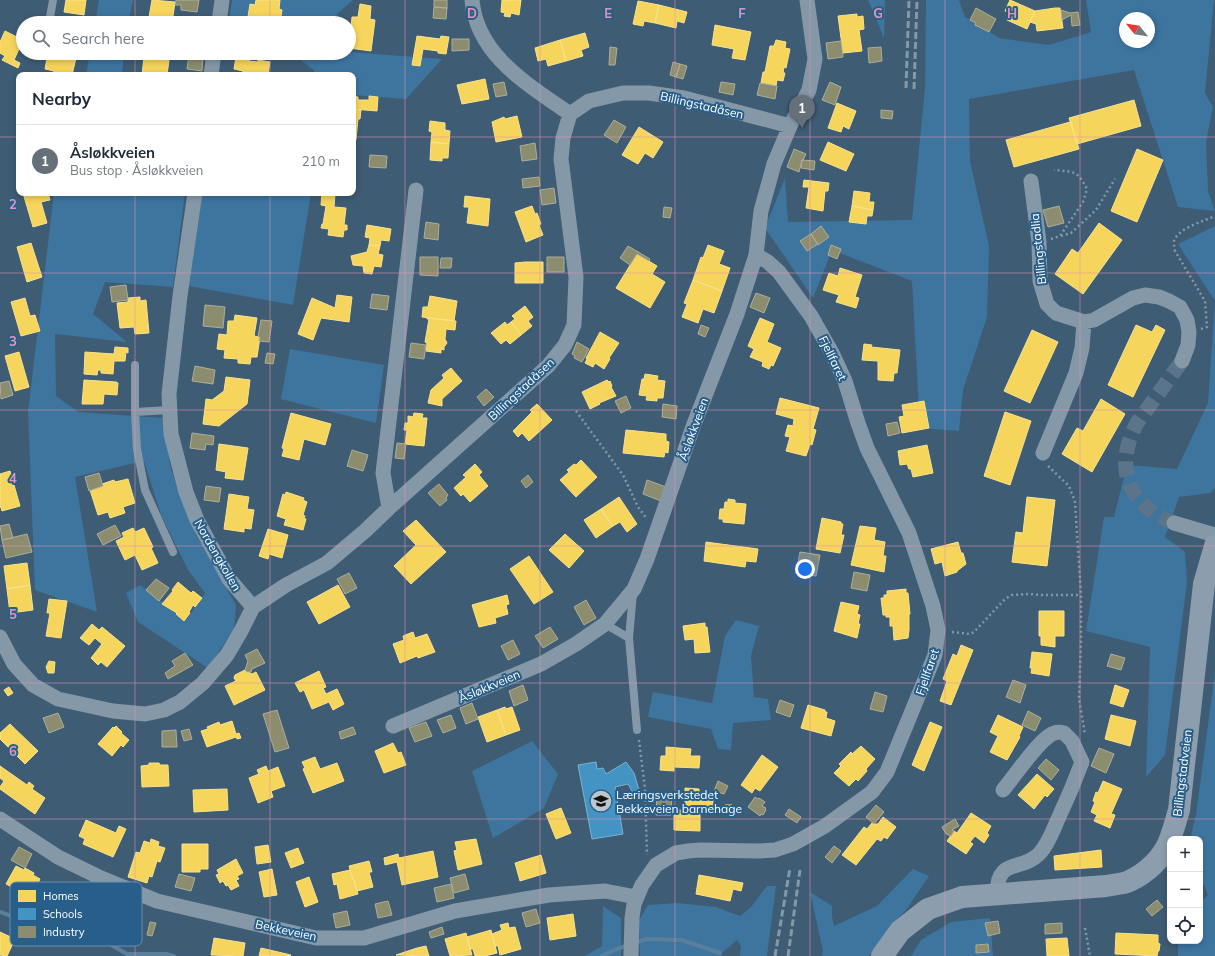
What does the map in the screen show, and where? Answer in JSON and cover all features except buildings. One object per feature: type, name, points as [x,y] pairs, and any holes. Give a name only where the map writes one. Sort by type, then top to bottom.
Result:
[{"type":"main road","name":"Billingstadveien","points":[[1172,836],[1179,810],[1204,584],[1215,546]]},
{"type":"main road","name":"Billingstadveien","points":[[882,956],[900,931],[928,909],[962,897],[1106,886],[1125,882],[1139,875],[1153,865],[1167,851]]},
{"type":"street","points":[[220,16],[222,0]]},
{"type":"street","points":[[472,0],[473,10],[485,41],[506,67],[570,114]]},
{"type":"street","name":"Åsløkkveien","points":[[393,726],[541,664],[576,644],[606,624],[634,589],[647,559],[694,424],[737,314],[756,256],[760,210],[774,164],[790,126],[809,90],[815,59],[807,0]]},
{"type":"street","points":[[211,72],[213,60]]},
{"type":"street","name":"Billingstadåsen","points":[[252,607],[286,585],[327,562],[364,531],[548,366],[565,345],[574,325],[576,277],[561,160],[563,138],[570,114],[589,101],[623,93],[649,93],[684,98],[790,126]]},
{"type":"street","name":"Billingstadlia","points":[[1031,181],[1039,242],[1040,281],[1047,304],[1056,313],[1084,322]]},
{"type":"street","points":[[389,508],[383,473],[416,190]]},
{"type":"street","name":"Nordengkollen","points":[[195,196],[172,357],[169,394],[172,434],[186,492],[197,520],[229,579],[252,607]]},
{"type":"street","name":"Fjellfaret","points":[[631,956],[632,918],[636,898],[648,875],[656,865],[676,853],[688,851],[759,852],[775,850],[793,844],[825,826],[872,792],[887,772],[935,655],[938,630],[933,606],[909,533],[867,448],[845,381],[832,353],[811,316],[779,272],[768,262],[756,256]]},
{"type":"street","points":[[1043,453],[1076,373],[1082,348],[1084,322],[1094,320],[1133,298],[1145,295],[1159,297],[1180,307],[1186,320],[1190,332],[1188,345],[1182,361]]},
{"type":"street","points":[[1174,523],[1215,535]]},
{"type":"street","points":[[0,637],[14,664],[33,685],[58,699],[112,711],[145,714],[164,710],[180,702],[203,683],[227,655],[242,630],[252,607]]},
{"type":"street","points":[[996,894],[999,878],[1007,868],[1028,862],[1039,854],[1051,835],[1082,762],[1072,741],[1064,733],[1056,732],[1052,734],[1036,749],[1003,790]]},
{"type":"street","name":"Bekkeveien","points":[[0,819],[58,857],[111,882]]},
{"type":"street","name":"Bekkeveien","points":[[142,895],[157,901],[316,938],[364,938],[455,911],[549,895],[605,891],[636,898]]},
{"type":"lane","points":[[50,16],[53,0]]},
{"type":"lane","points":[[135,365],[137,449],[145,490],[173,552]]},
{"type":"lane","points":[[135,412],[170,410]]},
{"type":"lane","points":[[634,589],[629,638],[637,730]]},
{"type":"lane","points":[[606,624],[629,638]]},
{"type":"path","points":[[1054,170],[1071,172],[1081,177],[1086,189],[1083,202],[1060,236]]},
{"type":"path","points":[[1039,242],[1071,233],[1096,210],[1115,179]]},
{"type":"path","points":[[1190,332],[1207,327],[1205,301],[1175,251],[1174,242],[1177,236],[1184,230],[1215,216]]},
{"type":"path","points":[[576,411],[623,475],[638,507],[656,532]]},
{"type":"path","points":[[1043,453],[1042,460],[1069,486],[1074,502],[1081,595],[1079,699],[1086,741],[1082,762]]},
{"type":"path","points":[[938,630],[970,634],[978,629],[1005,599],[1012,595],[1081,595]]},
{"type":"path","points":[[637,730],[645,789],[647,854],[656,865]]},
{"type":"path","points":[[1085,928],[1090,956]]},
{"type":"shaded area","points":[[99,0],[133,0],[130,16],[96,16]]},
{"type":"shaded area","points":[[232,0],[353,0],[337,16],[230,16]]},
{"type":"shaded area","points":[[868,0],[885,0],[884,38]]},
{"type":"shaded area","points":[[926,0],[959,0],[965,17],[999,38],[1049,45],[1091,32],[1086,0],[1214,0],[1205,93],[1213,107],[1206,142],[1208,191],[1215,211],[1178,207],[1134,70],[969,99],[970,161],[989,246],[987,317],[963,390],[959,431],[920,428],[912,281],[832,250],[813,298],[765,228],[785,178],[788,222],[912,220],[925,88]]},
{"type":"shaded area","points":[[356,53],[442,59],[406,99],[356,95],[356,72],[314,72],[314,70],[300,60],[356,60]]},
{"type":"shaded area","points":[[89,60],[123,60],[122,72],[87,72]]},
{"type":"shaded area","points":[[54,196],[185,196],[173,287],[105,282],[93,314],[127,342],[55,334],[56,396],[78,412],[163,418],[171,469],[196,535],[236,605],[234,629],[208,668],[138,622],[126,593],[140,585],[186,620],[205,593],[188,570],[161,515],[144,461],[75,477],[97,612],[35,590],[28,412]]},
{"type":"shaded area","points":[[202,196],[311,196],[293,305],[189,286]]},
{"type":"shaded area","points":[[1215,226],[1215,301],[1178,244]]},
{"type":"shaded area","points":[[1215,301],[1215,488],[1210,493],[1179,497],[1165,537],[1185,552],[1187,582],[1165,755],[1146,777],[1150,647],[1086,631],[1104,517],[1114,517],[1127,465],[1177,469],[1208,403]]},
{"type":"shaded area","points":[[290,349],[384,365],[376,423],[281,399]]},
{"type":"shaded area","points":[[736,620],[759,626],[751,656],[754,697],[768,699],[771,720],[733,723],[731,750],[718,749],[711,729],[648,717],[653,692],[712,703],[725,636]]},
{"type":"shaded area","points":[[1215,672],[1215,956],[1178,956],[1178,944],[1203,944],[1203,900],[1208,895],[1203,884],[1203,836],[1191,836],[1196,815]]},
{"type":"shaded area","points":[[532,741],[558,774],[544,808],[493,838],[472,771]]},
{"type":"shaded area","points":[[913,869],[929,876],[906,910],[889,928],[869,956],[822,956],[823,951],[810,892],[832,906],[834,926],[877,906]]},
{"type":"shaded area","points":[[767,886],[776,886],[767,956],[740,956],[741,946],[737,940],[722,953],[721,956],[640,956],[639,920],[648,905],[678,903],[716,907],[740,916],[751,907]]},
{"type":"shaded area","points":[[603,906],[621,918],[621,956],[585,956],[602,946]]},
{"type":"shaded area","points":[[990,918],[993,956],[911,956],[921,940],[951,922]]},
{"type":"waterway","points":[[0,912],[10,916]]},
{"type":"waterway","points":[[635,943],[646,939],[682,940],[720,953]]},
{"type":"waterway","points":[[602,956],[629,945]]},
{"type":"waterway","points":[[113,946],[127,954],[166,954],[174,956]]},
{"type":"tunnel","points":[[1174,523],[1158,516],[1145,506],[1136,495],[1129,483],[1126,469],[1126,455],[1130,439],[1137,423],[1182,361]]},
{"type":"railway","points":[[906,88],[909,0]]},
{"type":"railway","points":[[914,89],[917,0]]},
{"type":"railway","points":[[775,956],[790,868]]},
{"type":"railway","points":[[788,956],[800,870]]},
{"type":"place","name":"Åsløkkveien","points":[[802,128]]},
{"type":"place","name":"Læringsverkstedet Bekkeveien barnehage","points":[[601,801]]}]
